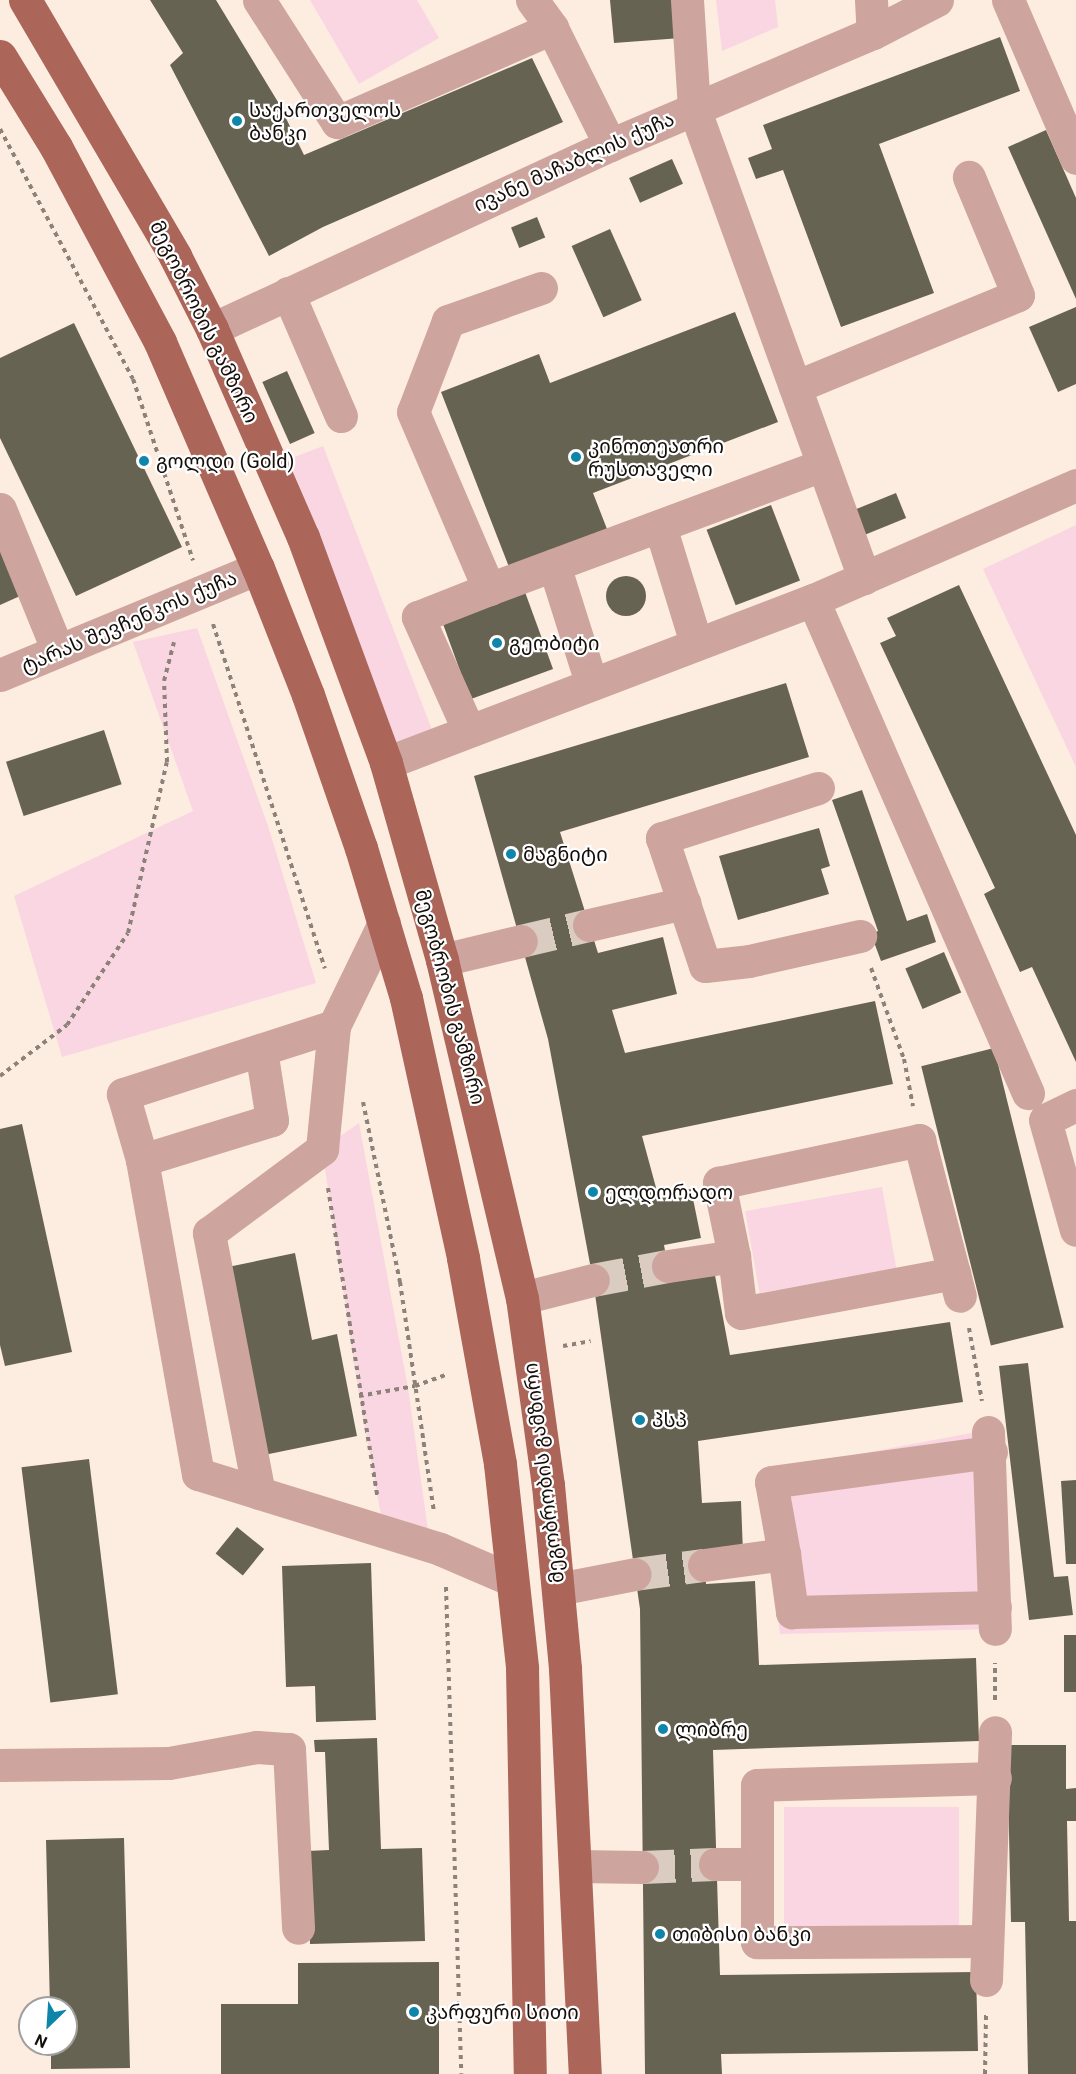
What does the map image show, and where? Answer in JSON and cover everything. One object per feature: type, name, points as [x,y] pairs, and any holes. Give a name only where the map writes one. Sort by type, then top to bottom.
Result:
[{"type":"main road","name":"მეგობრობის გამზირი","points":[[26,0],[125,165],[212,329],[303,537],[386,763],[442,960],[522,1298],[558,1589],[577,1866],[585,2074]]},
{"type":"main road","points":[[0,56],[56,147],[160,342],[258,568],[308,695],[384,923],[406,998],[463,1258],[500,1464],[522,1668],[531,2074]]},
{"type":"street","points":[[259,0],[337,122],[552,28]]},
{"type":"street","points":[[532,0],[552,28],[610,145]]},
{"type":"street","points":[[687,0],[694,108],[864,578]]},
{"type":"street","points":[[871,0],[873,33]]},
{"type":"street","name":"ივანე მაჩაბლის ქუჩა","points":[[212,329],[610,145],[873,33],[937,0]]},
{"type":"street","points":[[1008,0],[1076,158]]},
{"type":"street","points":[[795,387],[1018,295],[969,177]]},
{"type":"street","points":[[489,590],[413,412],[448,321],[541,288]]},
{"type":"street","points":[[288,293],[341,416]]},
{"type":"street","points":[[468,729],[418,617],[823,465]]},
{"type":"street","points":[[386,763],[591,682],[813,600],[1076,484]]},
{"type":"street","points":[[0,509],[58,651]]},
{"type":"street","points":[[660,526],[696,643]]},
{"type":"street","points":[[554,565],[591,682]]},
{"type":"street","name":"ტარას შევჩენკოს ქუჩა","points":[[0,675],[258,568]]},
{"type":"street","points":[[813,600],[1028,1093]]},
{"type":"street","points":[[818,788],[662,838],[705,966],[749,961],[860,936]]},
{"type":"street","points":[[589,925],[684,903]]},
{"type":"street","points":[[259,1493],[209,1233],[322,1149],[337,1021],[384,923]]},
{"type":"street","points":[[442,960],[521,941]]},
{"type":"street","points":[[337,1021],[261,1050],[123,1094],[142,1160],[198,1474],[383,1531],[442,1563],[512,1580]]},
{"type":"street","points":[[142,1160],[272,1120],[261,1050]]},
{"type":"street","points":[[1076,1106],[1045,1120],[1076,1230]]},
{"type":"street","points":[[919,1140],[957,1285],[741,1313],[734,1256],[719,1183],[919,1140]]},
{"type":"street","points":[[668,1266],[734,1256]]},
{"type":"street","points":[[522,1298],[593,1280]]},
{"type":"street","points":[[989,1441],[995,1618],[792,1612],[771,1482],[989,1441]]},
{"type":"street","points":[[704,1565],[784,1554]]},
{"type":"street","points":[[558,1589],[635,1574]]},
{"type":"street","points":[[986,1980],[995,1732]]},
{"type":"street","points":[[0,1765],[169,1763],[257,1747],[289,1749],[298,1928]]},
{"type":"street","points":[[986,1941],[757,1942],[757,1785],[995,1779]]},
{"type":"street","points":[[715,1864],[757,1864]]},
{"type":"street","points":[[577,1866],[642,1867]]},
{"type":"path","points":[[0,129],[132,379],[204,592],[337,1021]]},
{"type":"path","points":[[203,630],[214,625]]},
{"type":"path","points":[[0,1076],[66,1024],[128,933],[167,762],[164,681],[172,643],[183,638]]},
{"type":"path","points":[[860,936],[904,1059],[919,1140]]},
{"type":"path","points":[[363,1100],[400,1282],[442,1563],[461,2074]]},
{"type":"path","points":[[322,1149],[359,1396],[383,1531]]},
{"type":"path","points":[[957,1285],[974,1350],[989,1441]]},
{"type":"path","points":[[359,1396],[408,1388]]},
{"type":"path","points":[[995,1618],[995,1732]]},
{"type":"path","points":[[986,1980],[986,2074]]},
{"type":"shaded area","points":[[310,0],[417,0],[439,38],[359,84]]},
{"type":"shaded area","points":[[716,0],[775,0],[778,27],[722,51]]},
{"type":"shaded area","points":[[323,446],[432,730],[392,745],[283,461]]},
{"type":"shaded area","points":[[1076,525],[1076,767],[983,569]]},
{"type":"shaded area","points":[[197,628],[268,826],[316,983],[62,1057],[14,896],[193,811],[133,642]]},
{"type":"shaded area","points":[[359,1123],[408,1388],[428,1530],[381,1515],[359,1396],[322,1149]]},
{"type":"shaded area","points":[[882,1187],[896,1269],[760,1293],[745,1211]]},
{"type":"shaded area","points":[[987,1430],[995,1629],[780,1634],[759,1473]]},
{"type":"shaded area","points":[[784,1807],[959,1807],[959,1927],[784,1927]]},
{"type":"building","points":[[150,0],[216,0],[278,102],[304,155],[532,58],[563,122],[323,227],[269,256],[170,65],[183,53]]},
{"type":"building","points":[[610,0],[677,0],[681,38],[614,43]]},
{"type":"building","points":[[1000,37],[1020,91],[879,144],[934,293],[841,327],[783,170],[756,179],[748,158],[772,149],[763,125]]},
{"type":"building","points":[[1046,130],[1076,198],[1076,299],[1008,147]]},
{"type":"building","points":[[672,159],[683,184],[640,203],[629,178]]},
{"type":"building","points":[[537,217],[545,237],[519,248],[511,227]]},
{"type":"building","points":[[610,229],[642,300],[603,317],[572,246]]},
{"type":"building","points":[[1076,307],[1076,384],[1058,392],[1029,327]]},
{"type":"building","name":"კინოთეათრი რუსთაველი","points":[[735,312],[778,422],[593,493],[607,529],[509,567],[441,392],[539,354],[550,383]]},
{"type":"building","points":[[74,323],[182,547],[76,596],[0,438],[0,358]]},
{"type":"building","points":[[287,371],[315,433],[290,444],[262,382]]},
{"type":"building","points":[[896,493],[906,518],[863,536],[852,511]]},
{"type":"building","points":[[771,505],[800,581],[736,605],[707,530]]},
{"type":"building","points":[[0,550],[20,596],[0,605]]},
{"type":"building","points":[[626,576],[634,577],[640,582],[645,588],[645,604],[640,610],[634,615],[626,616],[618,615],[612,610],[607,604],[606,596],[607,588],[612,582],[618,577]]},
{"type":"building","points":[[959,585],[1076,835],[1076,1062],[1032,967],[1020,972],[984,894],[995,888],[880,643],[896,636],[887,618]]},
{"type":"building","name":"გეობიტი","points":[[525,592],[553,669],[470,699],[442,622]]},
{"type":"building","points":[[786,683],[809,757],[560,832],[598,953],[663,937],[677,994],[612,1010],[625,1053],[875,1001],[893,1084],[642,1136],[658,1195],[691,1189],[701,1238],[664,1245],[670,1278],[714,1270],[730,1355],[950,1322],[963,1402],[698,1441],[702,1503],[741,1501],[743,1553],[704,1554],[706,1584],[755,1581],[759,1665],[976,1658],[979,1741],[713,1750],[720,1975],[976,1972],[978,2051],[721,2054],[722,2074],[645,2074],[640,1609],[593,1280],[548,1039],[474,776]]},
{"type":"building","points":[[104,730],[122,784],[24,816],[6,762]]},
{"type":"building","points":[[862,790],[907,921],[927,914],[936,942],[881,961],[871,934],[878,931],[832,800]]},
{"type":"building","points":[[819,828],[830,866],[821,869],[829,894],[738,920],[719,856]]},
{"type":"building","points":[[944,952],[961,993],[923,1009],[905,968]]},
{"type":"building","points":[[994,1048],[1064,1327],[991,1346],[921,1066]]},
{"type":"building","points":[[22,1124],[72,1352],[5,1366],[0,1345],[0,1129]]},
{"type":"building","points":[[295,1253],[312,1340],[337,1334],[357,1436],[264,1455],[223,1268]]},
{"type":"building","points":[[1028,1363],[1054,1577],[1068,1576],[1073,1615],[1029,1620],[999,1366]]},
{"type":"building","points":[[89,1459],[118,1694],[50,1703],[22,1467]]},
{"type":"building","points":[[1076,1480],[1076,1564],[1066,1564],[1061,1481]]},
{"type":"building","points":[[237,1527],[264,1549],[243,1575],[216,1553]]},
{"type":"building","points":[[371,1563],[376,1720],[316,1722],[315,1686],[286,1687],[282,1566]]},
{"type":"building","points":[[1064,1635],[1076,1635],[1076,1692],[1064,1692]]},
{"type":"building","points":[[377,1738],[381,1849],[422,1848],[425,1941],[310,1944],[307,1851],[329,1850],[325,1752],[315,1752],[314,1740]]},
{"type":"building","points":[[1007,1745],[1066,1745],[1066,1789],[1076,1788],[1076,1821],[1067,1821],[1069,1921],[1076,1921],[1076,2074],[1028,2074],[1025,1922],[1011,1922]]},
{"type":"building","points":[[124,1838],[130,2068],[51,2069],[51,2056],[78,2056],[78,1996],[50,1996],[46,1840]]},
{"type":"building","points":[[439,1962],[439,2074],[221,2074],[221,2004],[298,2004],[298,1963]]},
{"type":"tunnel","points":[[521,941],[589,925]]},
{"type":"tunnel","points":[[593,1280],[668,1266]]},
{"type":"tunnel","points":[[635,1574],[704,1565]]},
{"type":"tunnel","points":[[642,1867],[715,1864]]},
{"type":"place","name":"საქართველოს ბანკი","points":[[237,121]]},
{"type":"place","name":"კინოთეათრი რუსთაველი","points":[[576,457]]},
{"type":"place","name":"გოლდი (Gold)","points":[[144,461]]},
{"type":"place","name":"გეობიტი","points":[[497,643]]},
{"type":"place","name":"მაგნიტი","points":[[511,854]]},
{"type":"place","name":"ელდორადო","points":[[593,1192]]},
{"type":"place","name":"პსპ","points":[[640,1420]]},
{"type":"place","name":"ლიბრე","points":[[663,1729]]},
{"type":"place","name":"თიბისი ბანკი","points":[[660,1934]]},
{"type":"place","name":"კარფური სითი","points":[[414,2012]]}]
